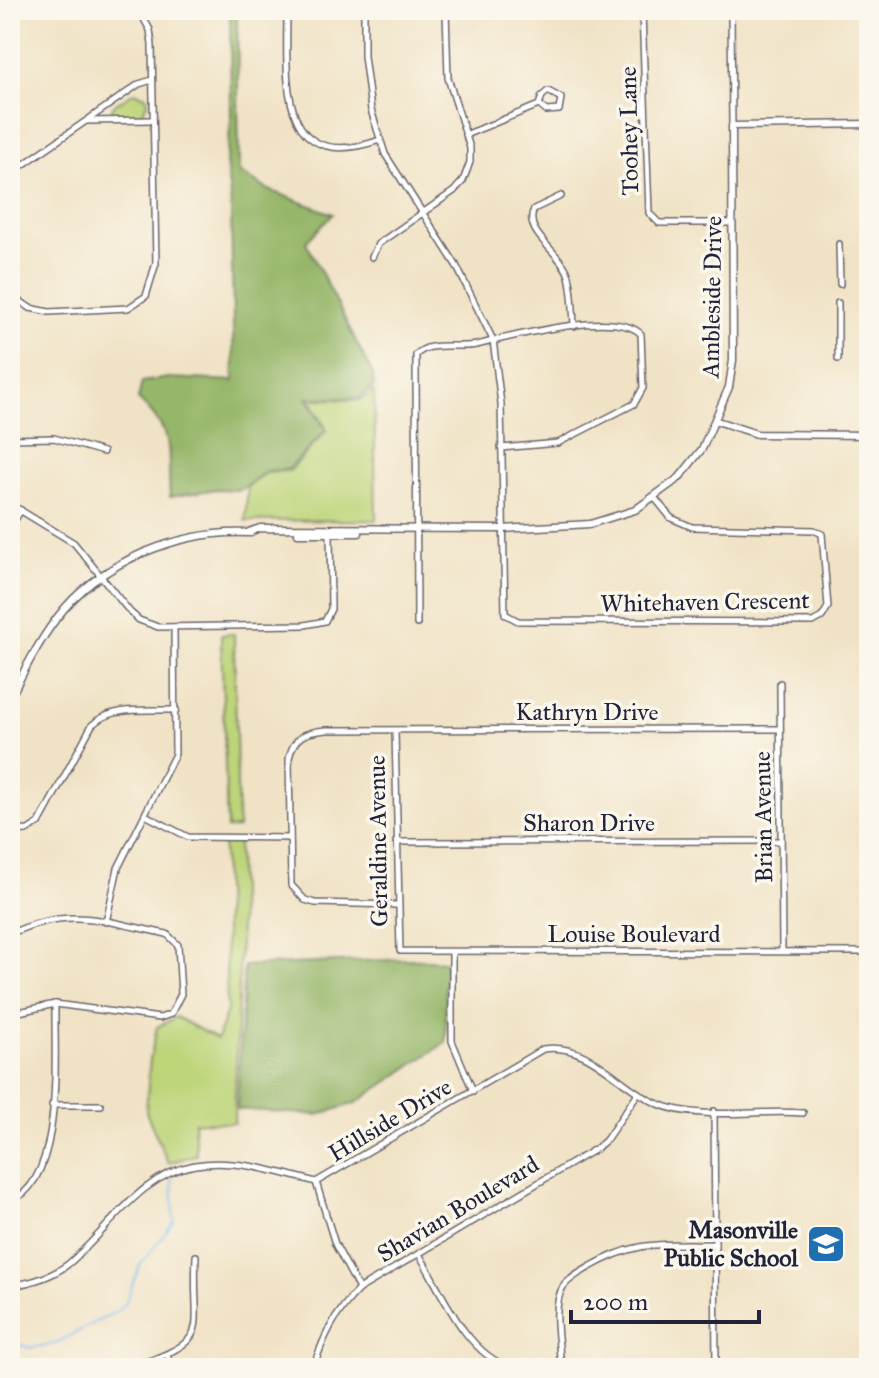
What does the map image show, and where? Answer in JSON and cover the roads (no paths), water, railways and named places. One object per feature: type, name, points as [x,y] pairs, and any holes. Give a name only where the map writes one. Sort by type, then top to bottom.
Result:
[{"type":"street","points":[[10,294],[30,308],[49,312],[128,308],[146,296],[156,263],[152,80],[150,30],[139,10]]},
{"type":"street","points":[[287,10],[288,98],[302,130],[319,143],[342,150],[380,140]]},
{"type":"street","points":[[364,10],[366,70],[371,110],[380,140],[420,213],[470,289],[493,340],[501,404],[502,529]]},
{"type":"street","points":[[372,257],[378,244],[463,181],[471,156],[448,78],[446,10]]},
{"type":"street","name":"Toohey Lane","points":[[642,10],[649,213],[659,223],[732,223]]},
{"type":"street","name":"Ambleside Drive","points":[[10,698],[57,617],[101,577],[140,555],[180,540],[261,530],[359,528],[360,532],[590,524],[635,510],[679,478],[702,449],[717,421],[733,366],[731,10]]},
{"type":"street","points":[[10,174],[139,84],[152,80]]},
{"type":"street","points":[[465,135],[539,105],[548,91],[561,98],[559,110],[546,111],[539,105]]},
{"type":"street","points":[[86,121],[152,120]]},
{"type":"street","points":[[732,126],[869,124]]},
{"type":"street","points":[[561,196],[534,209],[530,222],[536,234],[553,249],[569,277],[574,326]]},
{"type":"street","points":[[839,244],[840,284]]},
{"type":"street","points":[[838,303],[838,359]]},
{"type":"street","points":[[417,624],[418,390],[413,361],[420,350],[464,347],[539,329],[574,326],[620,324],[641,334],[643,379],[640,396],[625,411],[558,443],[501,448]]},
{"type":"street","points":[[717,421],[757,434],[869,435]]},
{"type":"street","points":[[10,439],[54,438],[103,452]]},
{"type":"street","name":"Whitehaven Crescent","points":[[502,529],[503,608],[505,614],[518,621],[813,622],[822,617],[828,607],[826,541],[822,534],[790,529],[692,527],[671,518],[654,497]]},
{"type":"street","points":[[10,504],[74,543],[139,620],[174,627],[305,625],[325,621],[331,609],[330,530]]},
{"type":"street","points":[[10,528],[21,510]]},
{"type":"street","points":[[106,922],[118,868],[175,754],[174,627]]},
{"type":"street","name":"Brian Avenue","points":[[780,683],[782,951]]},
{"type":"street","points":[[10,831],[28,830],[39,823],[92,725],[100,717],[120,712],[176,710]]},
{"type":"street","name":"Kathryn Drive","points":[[290,838],[289,758],[296,739],[304,733],[326,730],[780,729]]},
{"type":"street","name":"Geraldine Avenue","points":[[395,731],[400,951]]},
{"type":"street","points":[[145,815],[188,837],[290,838],[291,885],[305,900],[397,905]]},
{"type":"street","name":"Sharon Drive","points":[[396,842],[781,841]]},
{"type":"street","points":[[10,934],[36,922],[64,916],[106,922],[173,938],[178,945],[181,994],[171,1014],[151,1018],[55,1004],[10,1014]]},
{"type":"street","name":"Louise Boulevard","points":[[400,951],[869,952]]},
{"type":"street","points":[[452,953],[452,1041],[456,1058],[473,1091]]},
{"type":"street","points":[[10,1201],[24,1194],[51,1143],[55,1004]]},
{"type":"street","name":"Hillside Drive","points":[[10,1286],[48,1276],[66,1265],[146,1186],[173,1171],[212,1163],[269,1169],[316,1182],[543,1049],[561,1046],[581,1052],[639,1093],[674,1109],[803,1113]]},
{"type":"street","name":"Shavian Boulevard","points":[[313,1368],[324,1333],[339,1309],[359,1289],[597,1148],[639,1093]]},
{"type":"street","points":[[52,1105],[101,1105]]},
{"type":"street","points":[[714,1111],[716,1368]]},
{"type":"street","points":[[316,1182],[335,1244],[359,1289]]},
{"type":"street","points":[[561,1368],[559,1305],[562,1288],[573,1277],[619,1250],[637,1245],[715,1244]]},
{"type":"street","points":[[419,1254],[475,1346],[492,1360],[511,1368]]},
{"type":"street","points":[[130,1368],[167,1355],[192,1340],[197,1317],[196,1256]]},
{"type":"street","points":[[167,1355],[172,1368]]},
{"type":"waterway","points":[[10,1342],[31,1348],[54,1344],[125,1304],[140,1265],[174,1222],[172,1179]]},
{"type":"place","name":"Masonville Public School","points":[[826,1244]]}]
